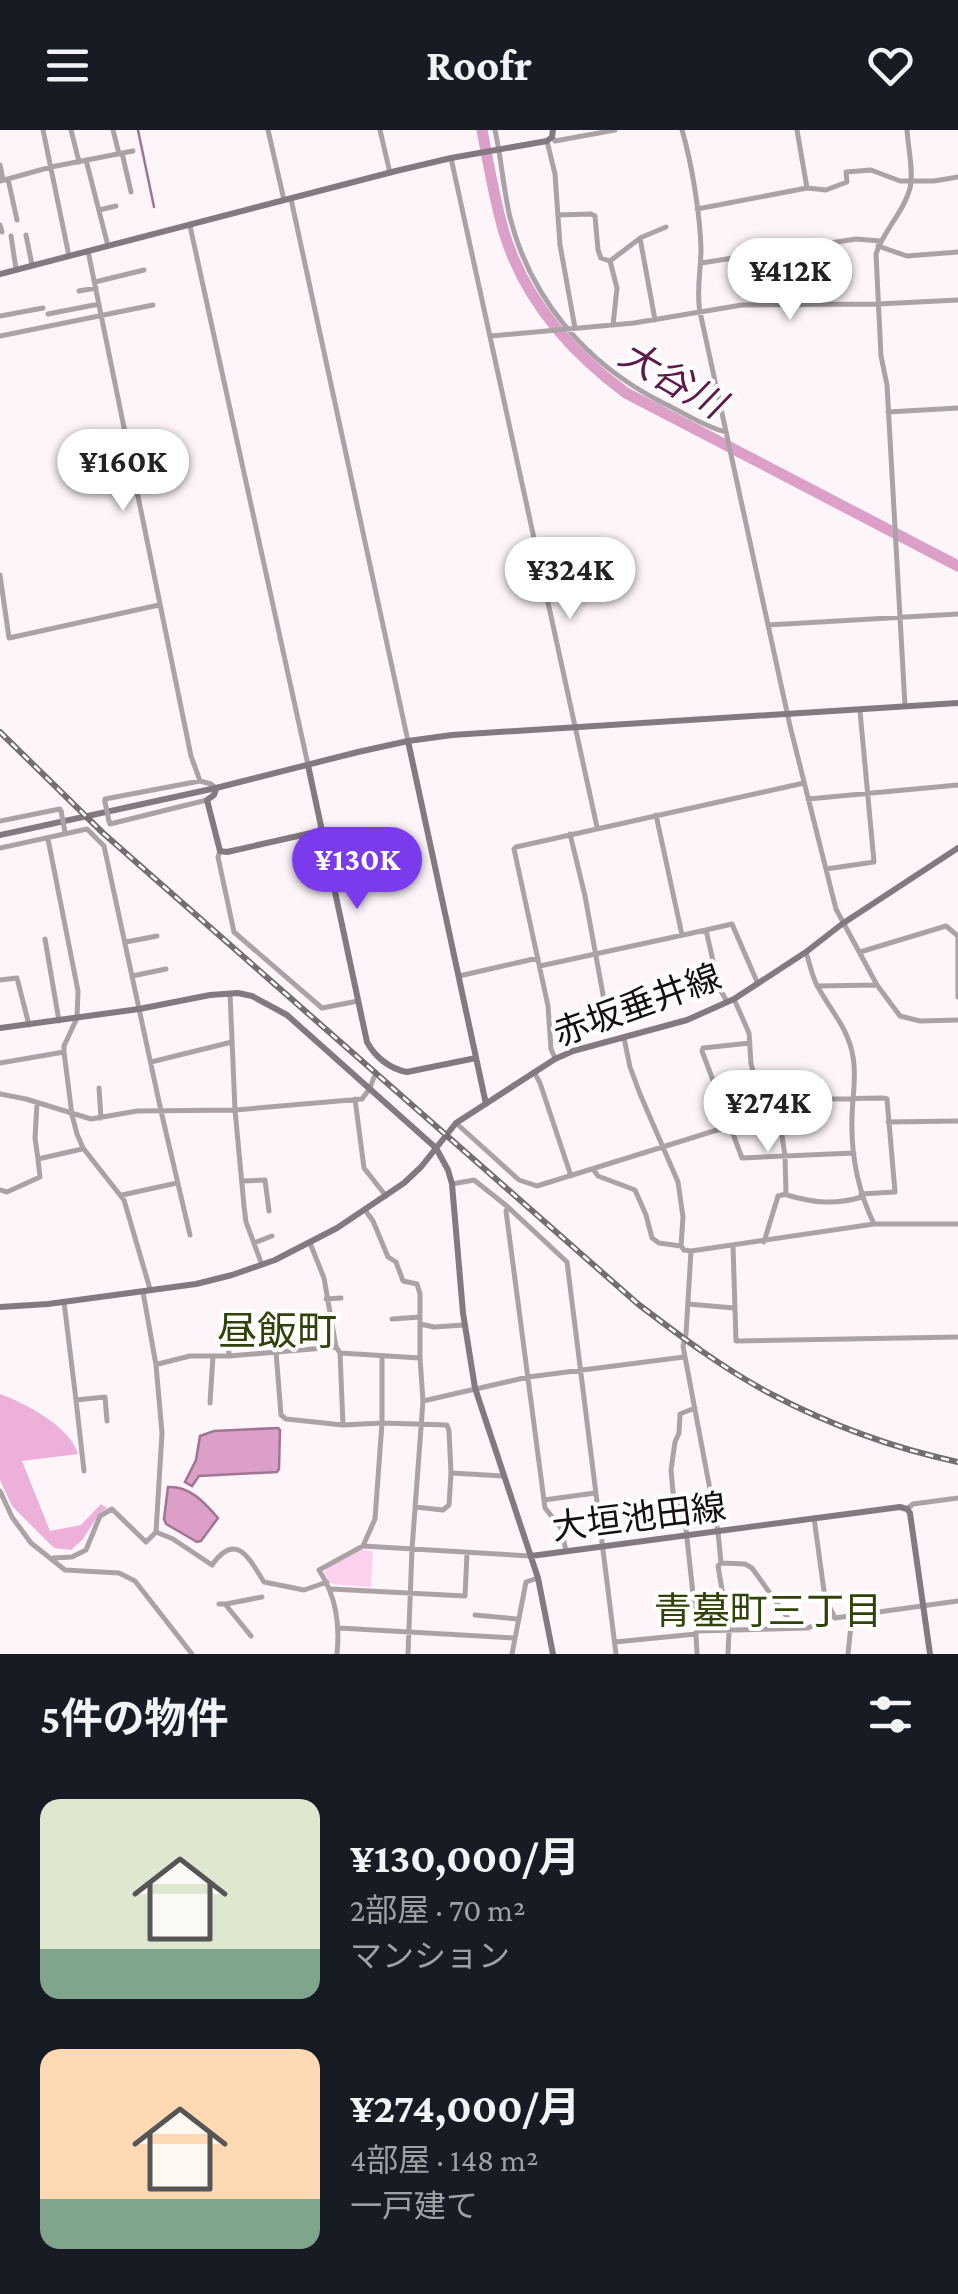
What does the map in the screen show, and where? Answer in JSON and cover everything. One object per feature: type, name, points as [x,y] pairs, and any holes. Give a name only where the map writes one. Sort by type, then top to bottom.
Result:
[{"type":"main road","points":[[0,274],[390,173],[551,136]]},
{"type":"main road","points":[[0,835],[408,741],[958,703]]},
{"type":"main road","points":[[408,741],[486,1104]]},
{"type":"main road","points":[[308,765],[367,1042],[373,1053],[379,1062],[406,1072],[476,1058]]},
{"type":"main road","points":[[216,788],[214,796],[206,800],[220,851],[320,831]]},
{"type":"main road","name":"赤坂垂井線","points":[[0,1307],[64,1302],[214,1280],[262,1265],[310,1243],[411,1178],[456,1123],[556,1058],[687,1020],[731,1001],[957,848]]},
{"type":"main road","points":[[0,1028],[210,995],[252,996],[287,1015],[436,1148]]},
{"type":"main road","name":"大垣池田線","points":[[436,1148],[452,1184],[464,1325],[474,1388],[530,1556],[907,1509]]},
{"type":"main road","points":[[907,1509],[930,1654]]},
{"type":"main road","points":[[530,1556],[554,1654]]},
{"type":"street","points":[[43,130],[68,256]]},
{"type":"street","points":[[72,130],[108,246]]},
{"type":"street","points":[[114,130],[131,192]]},
{"type":"street","points":[[268,130],[287,199],[408,741]]},
{"type":"street","points":[[380,130],[390,173]]},
{"type":"street","points":[[495,130],[519,246],[548,304],[587,351],[642,392],[726,434]]},
{"type":"street","points":[[551,136],[556,140],[615,130]]},
{"type":"street","points":[[682,130],[697,210],[700,312],[788,715],[836,909],[892,1009],[900,1016],[920,1021],[958,1020]]},
{"type":"street","points":[[797,130],[807,188]]},
{"type":"street","points":[[905,708],[876,254],[906,198],[911,180],[907,130]]},
{"type":"street","points":[[551,136],[570,328]]},
{"type":"street","points":[[4,180],[134,151]]},
{"type":"street","points":[[452,158],[598,828]]},
{"type":"street","points":[[0,165],[17,220]]},
{"type":"street","points":[[697,210],[807,188],[826,190],[847,182],[846,172],[858,170],[871,170],[900,181],[958,176]]},
{"type":"street","points":[[99,210],[116,206]]},
{"type":"street","points":[[558,215],[595,216],[598,250],[602,258],[610,261]]},
{"type":"street","points":[[189,224],[308,765]]},
{"type":"street","points":[[610,261],[640,238],[666,227]]},
{"type":"street","points":[[26,235],[32,265]]},
{"type":"street","points":[[11,236],[16,269]]},
{"type":"street","points":[[640,238],[655,320]]},
{"type":"street","points":[[701,264],[845,241],[879,244],[907,256],[958,252]]},
{"type":"street","points":[[88,251],[191,756],[200,781]]},
{"type":"street","points":[[610,261],[618,288],[613,325]]},
{"type":"street","points":[[79,292],[144,270]]},
{"type":"street","points":[[491,336],[655,320],[742,306],[958,300]]},
{"type":"street","points":[[48,314],[100,304]]},
{"type":"street","points":[[0,336],[154,305]]},
{"type":"street","points":[[0,316],[43,308]]},
{"type":"street","points":[[888,412],[958,408]]},
{"type":"street","points":[[0,575],[10,638],[160,604]]},
{"type":"street","points":[[768,625],[958,614]]},
{"type":"street","points":[[826,869],[874,862],[860,711]]},
{"type":"street","points":[[206,800],[110,824],[105,802],[200,781],[216,788]]},
{"type":"street","points":[[556,1058],[514,848],[804,783]]},
{"type":"street","points":[[808,799],[958,784]]},
{"type":"street","points":[[0,820],[60,809],[66,833]]},
{"type":"street","points":[[656,816],[682,935]]},
{"type":"street","points":[[0,848],[87,829],[104,846],[190,1235]]},
{"type":"street","points":[[570,834],[604,1000]]},
{"type":"street","points":[[48,839],[78,991],[77,1018],[64,1046],[72,1114],[83,1148],[120,1196],[129,1216],[147,1291],[162,1433],[156,1532],[146,1542],[112,1508],[100,1516],[86,1550],[72,1557],[50,1558]]},
{"type":"street","points":[[957,848],[958,858]]},
{"type":"street","points":[[220,851],[234,932],[322,1008],[358,1001]]},
{"type":"street","points":[[459,976],[596,953],[732,924],[758,984]]},
{"type":"street","points":[[860,952],[946,926],[958,936],[958,996]]},
{"type":"street","points":[[706,930],[719,987],[749,1033],[751,1064],[758,1086],[780,1122],[786,1194]]},
{"type":"street","points":[[125,942],[158,936]]},
{"type":"street","points":[[44,939],[59,1020]]},
{"type":"street","points":[[806,952],[816,986],[847,1034],[853,1054],[854,1154],[861,1196],[874,1224]]},
{"type":"street","points":[[132,976],[166,969]]},
{"type":"street","points":[[0,980],[17,978],[29,1024]]},
{"type":"street","points":[[816,986],[877,985]]},
{"type":"street","points":[[230,993],[235,1110],[246,1222],[262,1265]]},
{"type":"street","points":[[624,1038],[640,1094],[678,1182],[683,1217],[681,1246]]},
{"type":"street","points":[[151,1062],[232,1042]]},
{"type":"street","points":[[750,1043],[702,1051],[742,1158],[854,1154]]},
{"type":"street","points":[[0,1063],[64,1052]]},
{"type":"street","points":[[534,1072],[571,1176]]},
{"type":"street","points":[[0,1094],[91,1119],[137,1111],[235,1110],[362,1099],[374,1077]]},
{"type":"street","points":[[99,1088],[101,1118]]},
{"type":"street","points":[[355,1099],[364,1168],[386,1196]]},
{"type":"street","points":[[456,1123],[520,1180],[537,1186],[773,1109],[823,1099],[887,1100],[895,1192],[834,1204],[786,1194],[778,1196],[764,1242]]},
{"type":"street","points":[[0,1190],[7,1192],[40,1177],[35,1138],[37,1102]]},
{"type":"street","points":[[888,1122],[958,1121]]},
{"type":"street","points":[[38,1159],[83,1148]]},
{"type":"street","points":[[593,1169],[598,1176],[635,1190],[652,1238],[684,1250],[874,1224],[958,1224]]},
{"type":"street","points":[[242,1181],[265,1180],[269,1212]]},
{"type":"street","points":[[452,1184],[474,1180],[567,1262],[616,1654]]},
{"type":"street","points":[[120,1196],[177,1183]]},
{"type":"street","points":[[508,1207],[544,1500],[548,1514],[560,1528],[566,1551]]},
{"type":"street","points":[[365,1210],[403,1281],[417,1284],[420,1294],[424,1401],[408,1654]]},
{"type":"street","points":[[254,1242],[272,1236]]},
{"type":"street","points":[[310,1243],[320,1264],[336,1337],[343,1425]]},
{"type":"street","points":[[733,1245],[736,1341],[958,1336]]},
{"type":"street","points":[[691,1251],[684,1357],[718,1532],[728,1654]]},
{"type":"street","points":[[326,1300],[341,1298]]},
{"type":"street","points":[[64,1302],[84,1472]]},
{"type":"street","points":[[688,1304],[734,1308]]},
{"type":"street","points":[[392,1319],[420,1320],[434,1327],[464,1325]]},
{"type":"street","points":[[228,1334],[229,1356]]},
{"type":"street","points":[[156,1365],[190,1356],[276,1351],[338,1350],[420,1358]]},
{"type":"street","points":[[276,1351],[281,1414],[286,1419],[343,1425],[446,1425],[450,1431],[450,1504],[443,1510],[416,1507]]},
{"type":"street","points":[[210,1403],[213,1356]]},
{"type":"street","points":[[363,1546],[375,1519],[382,1357]]},
{"type":"street","points":[[424,1401],[528,1378],[684,1357]]},
{"type":"street","points":[[76,1400],[105,1396],[107,1420]]},
{"type":"street","points":[[695,1408],[680,1414],[680,1433],[671,1470],[674,1492],[685,1520],[698,1654]]},
{"type":"street","points":[[451,1473],[503,1476]]},
{"type":"street","points":[[0,1491],[12,1517],[31,1543],[66,1570],[118,1573],[134,1581],[192,1654]]},
{"type":"street","points":[[544,1500],[595,1493]]},
{"type":"street","points":[[907,1509],[913,1504],[958,1498]]},
{"type":"street","points":[[814,1518],[825,1598],[833,1616]]},
{"type":"street","points":[[156,1532],[212,1565],[221,1552],[234,1548],[245,1552],[264,1582],[304,1590],[327,1582]]},
{"type":"street","points":[[337,1654],[339,1628],[332,1590],[319,1570],[363,1546],[530,1556]]},
{"type":"street","points":[[332,1590],[465,1596],[467,1553]]},
{"type":"street","points":[[720,1563],[746,1564],[752,1568],[795,1628]]},
{"type":"street","points":[[512,1654],[526,1582],[538,1578]]},
{"type":"street","points":[[251,1636],[222,1604],[262,1598]]},
{"type":"street","points":[[615,1642],[697,1632],[808,1628],[833,1616],[958,1601]]},
{"type":"street","points":[[475,1615],[518,1619]]},
{"type":"street","points":[[848,1654],[852,1616]]},
{"type":"street","points":[[339,1628],[514,1638]]},
{"type":"shaded area","points":[[0,1394],[57,1426],[78,1454],[22,1461],[50,1531],[81,1525],[101,1504],[107,1508],[71,1550],[54,1548],[12,1506],[0,1480]]},
{"type":"shaded area","points":[[278,1428],[277,1472],[199,1476],[192,1486],[185,1482],[196,1460],[200,1436],[214,1431]]},
{"type":"shaded area","points":[[168,1487],[190,1492],[218,1518],[201,1541],[166,1524]]},
{"type":"shaded area","points":[[361,1550],[373,1551],[371,1587],[332,1584],[326,1569]]},
{"type":"waterway","points":[[138,130],[154,207]]},
{"type":"waterway","name":"大谷川","points":[[482,130],[503,229],[523,278],[567,341],[605,377],[626,393],[958,566]]},
{"type":"railway","points":[[0,732],[103,833],[638,1304],[719,1363],[793,1405],[886,1443],[958,1462]]},
{"type":"district","name":"昼飯町","points":[[277,1331]]},
{"type":"district","name":"青墓町三丁目","points":[[768,1611]]}]
